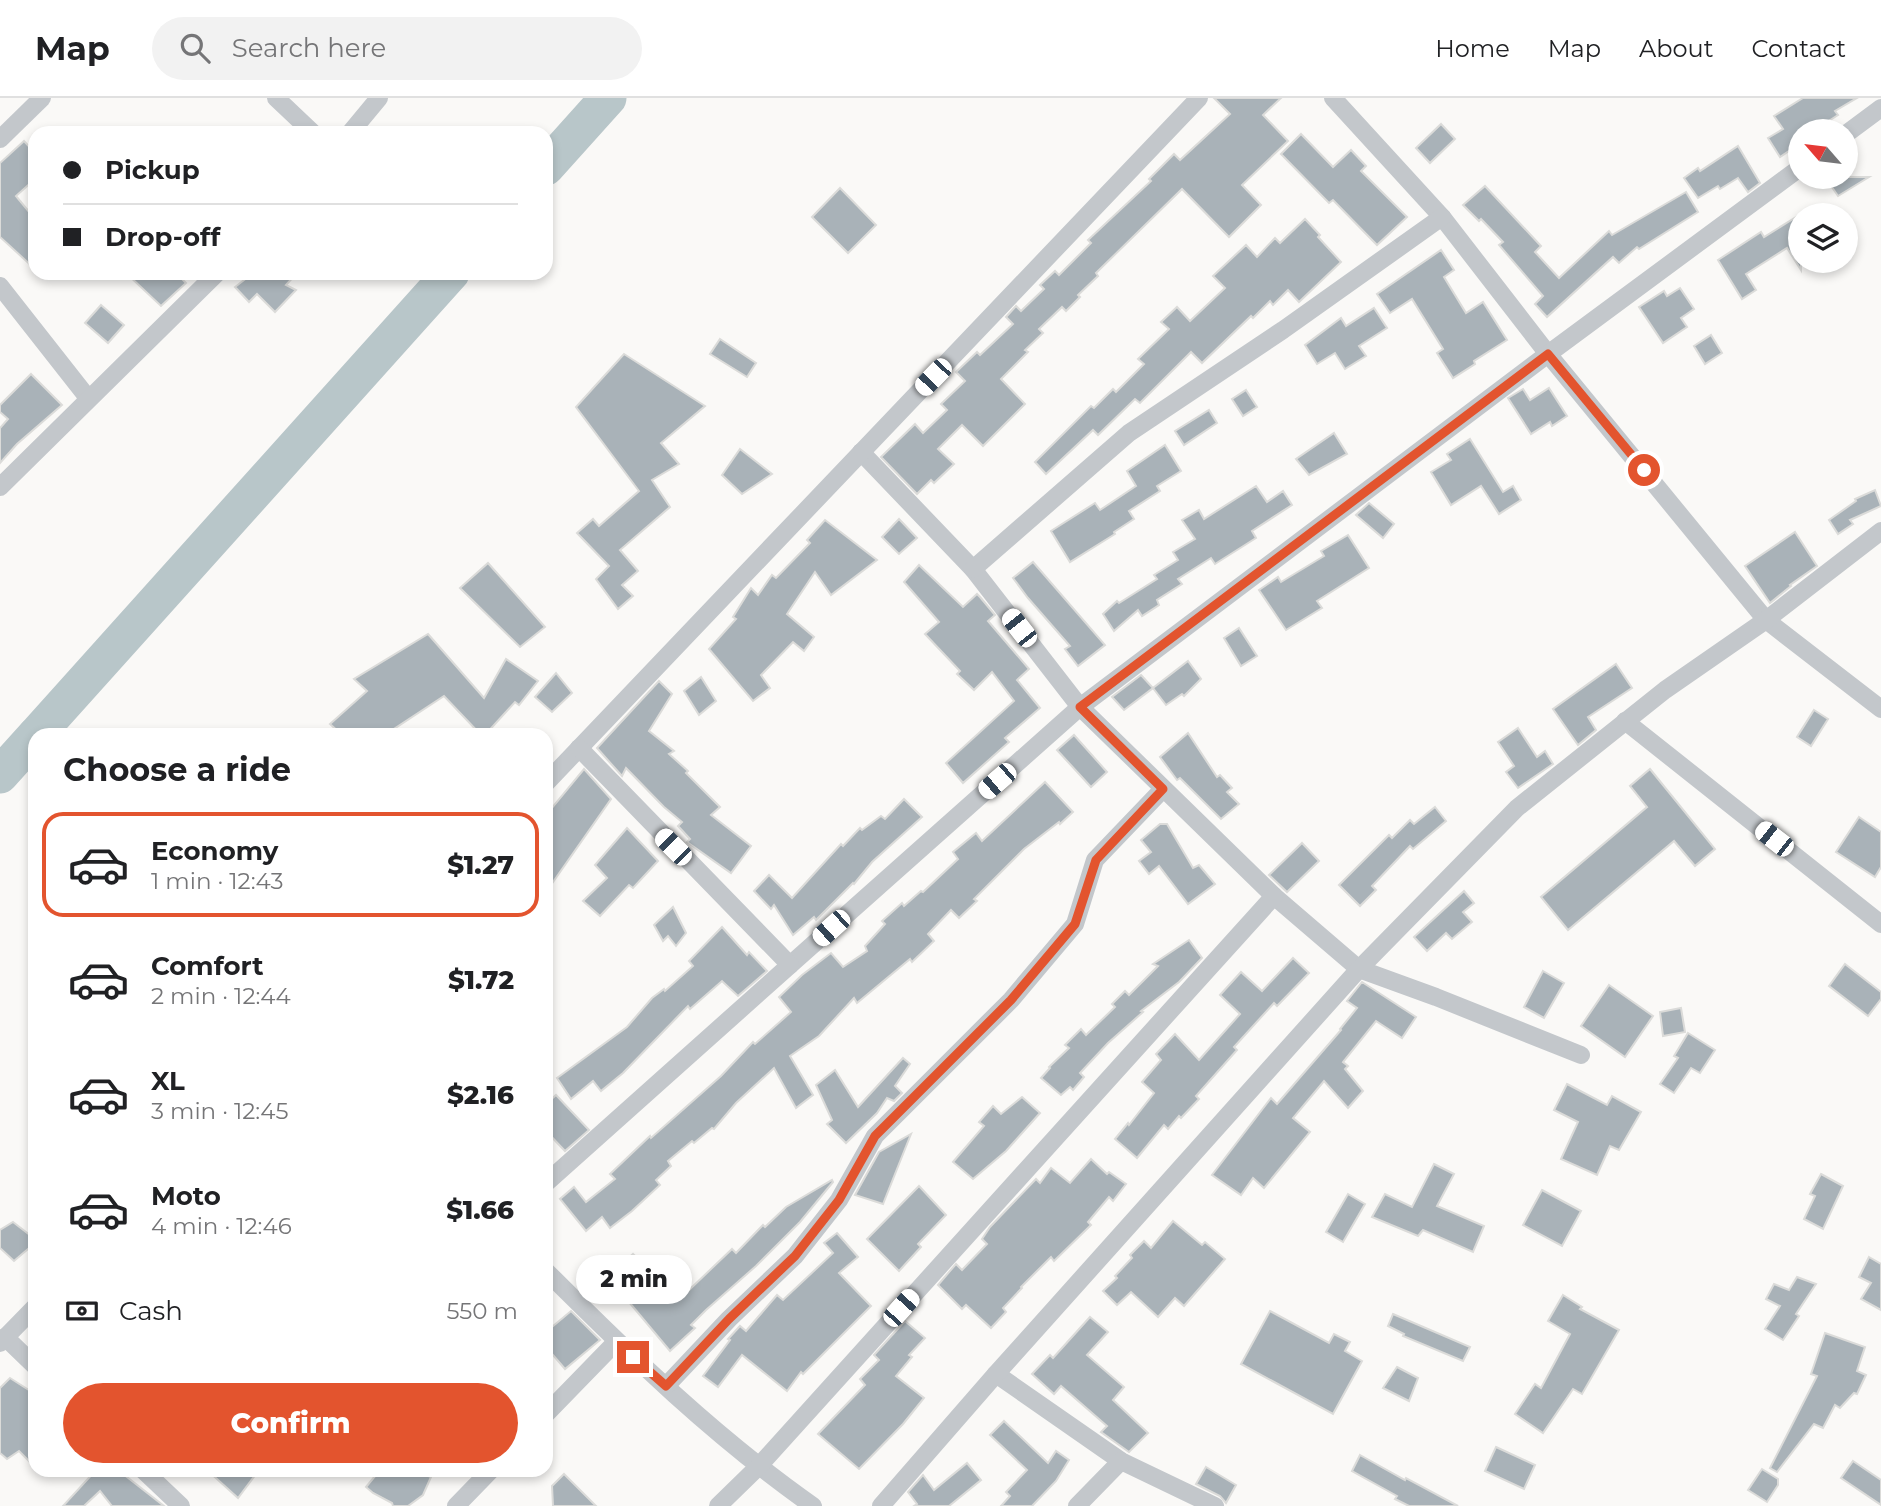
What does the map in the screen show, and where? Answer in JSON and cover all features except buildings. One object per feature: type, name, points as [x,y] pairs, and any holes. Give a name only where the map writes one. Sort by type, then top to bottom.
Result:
[{"type":"street","points":[[0,139],[42,98]]},
{"type":"street","points":[[276,98],[306,126]]},
{"type":"street","points":[[357,126],[379,98]]},
{"type":"street","points":[[553,776],[1199,98]]},
{"type":"street","points":[[1333,98],[1442,217],[1548,354],[1766,620],[1881,709]]},
{"type":"street","points":[[1858,125],[1881,108]]},
{"type":"street","points":[[553,1177],[1080,707],[1788,177]]},
{"type":"street","points":[[973,569],[1129,433],[1283,330],[1442,217]]},
{"type":"street","points":[[0,487],[210,280]]},
{"type":"street","points":[[0,286],[88,398]]},
{"type":"street","points":[[861,452],[973,569],[1080,707],[1274,896],[1359,969],[1581,1055]]},
{"type":"street","points":[[881,1506],[1359,969],[1517,808],[1665,690],[1766,620],[1881,531]]},
{"type":"street","points":[[1625,721],[1881,924]]},
{"type":"street","points":[[579,748],[790,965]]},
{"type":"street","points":[[666,1386],[729,1319],[795,1256],[839,1200],[875,1136],[1011,1000],[1075,924],[1096,860],[1163,789]]},
{"type":"street","points":[[718,1506],[758,1467],[1274,896]]},
{"type":"street","points":[[553,1278],[617,1342],[758,1467],[813,1506]]},
{"type":"street","points":[[28,1314],[3,1340],[28,1360]]},
{"type":"street","points":[[553,1407],[617,1342]]},
{"type":"street","points":[[996,1374],[1121,1461],[1215,1506]]},
{"type":"street","points":[[1077,1506],[1121,1461]]},
{"type":"street","points":[[150,1477],[181,1506]]},
{"type":"street","points":[[456,1506],[484,1477]]},
{"type":"waterway","points":[[553,159],[608,98]]},
{"type":"waterway","points":[[42,728],[445,280]]},
{"type":"waterway","points":[[0,775],[28,744]]},
{"type":"route","points":[[633,1357],[666,1386],[729,1319],[795,1256],[839,1200],[875,1136],[1011,1000],[1075,924],[1096,860],[1163,789],[1080,707],[1548,354],[1644,470]]}]
